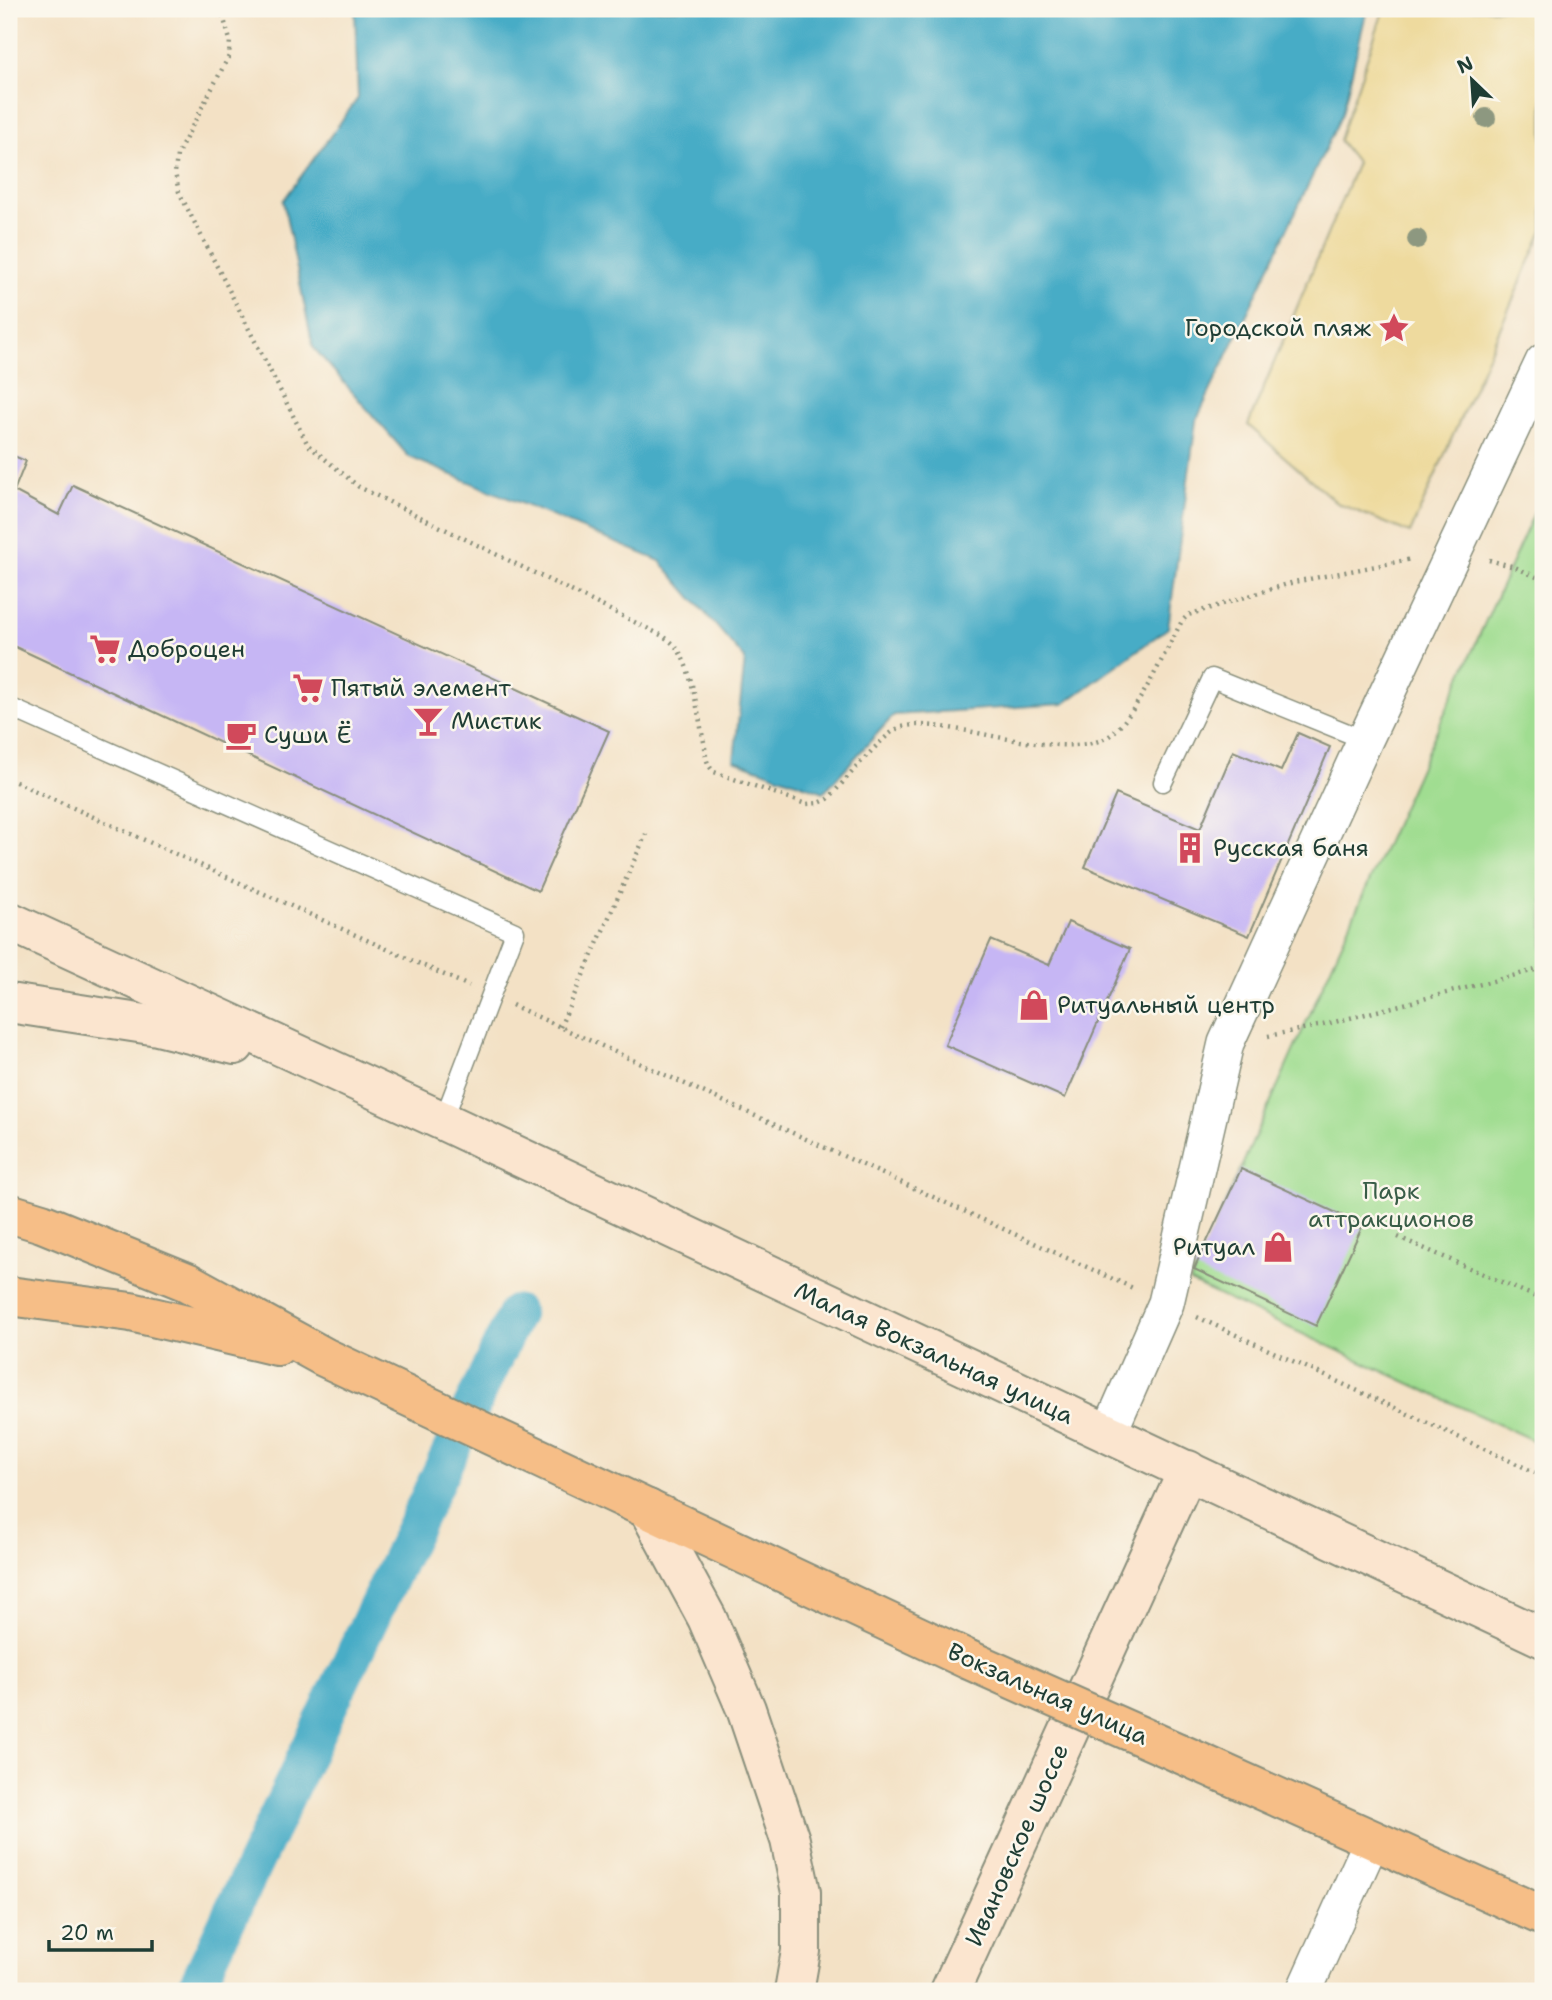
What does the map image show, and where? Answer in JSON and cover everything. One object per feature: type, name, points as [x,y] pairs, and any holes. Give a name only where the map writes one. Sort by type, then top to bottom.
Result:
[{"type":"highway","points":[[9,1213],[42,1223],[187,1282],[324,1357]]},
{"type":"highway","points":[[9,1296],[131,1312],[324,1357]]},
{"type":"highway","name":"Вокзальная улица","points":[[324,1357],[967,1659],[1543,1916]]},
{"type":"main road","points":[[9,921],[326,1068]]},
{"type":"main road","points":[[9,1003],[158,1026],[326,1068]]},
{"type":"main road","name":"Малая Вокзальная улица","points":[[326,1068],[1543,1638]]},
{"type":"main road","name":"Ивановское шоссе","points":[[958,1989],[1188,1470]]},
{"type":"main road","points":[[648,1509],[707,1618],[746,1709],[790,1840],[801,1892],[801,1951],[794,1991]]},
{"type":"street","points":[[1108,1435],[1166,1303],[1226,1043],[1543,362]]},
{"type":"street","points":[[1304,1991],[1371,1840]]},
{"type":"lane","points":[[1163,782],[1212,678],[1365,740]]},
{"type":"lane","points":[[9,707],[514,932],[443,1121]]},
{"type":"path","points":[[221,9],[230,40],[229,56],[177,155],[175,173],[178,192],[308,445],[359,486],[663,636],[676,646],[685,664],[693,693],[707,764],[714,772],[806,804],[819,803],[828,799],[887,736],[899,728],[922,725],[1042,743],[1079,745],[1105,739],[1130,717],[1182,621],[1188,615],[1294,582],[1453,551],[1516,566],[1543,580]]},
{"type":"path","points":[[9,779],[490,995],[1543,1476]]},
{"type":"path","points":[[560,1027],[646,834]]},
{"type":"path","points":[[1226,1043],[1323,1025],[1543,968]]},
{"type":"path","points":[[1398,1237],[1543,1300]]},
{"type":"green space","name":"Парк аттракционов","points":[[1543,493],[1543,1445],[1190,1282]]},
{"type":"sand","name":"Городской пляж","points":[[1384,9],[1543,9],[1543,231],[1410,533],[1337,503],[1248,425],[1357,163],[1339,140]]},
{"type":"water","points":[[355,9],[1367,9],[1342,114],[1196,421],[1168,628],[1064,704],[894,715],[824,792],[734,760],[745,659],[660,561],[409,457],[313,347],[283,201],[358,98]]},
{"type":"building","name":"Пятый элемент","points":[[9,454],[26,461],[14,491],[59,515],[73,485],[609,731],[538,891],[9,644]]},
{"type":"building","name":"Русская баня","points":[[1298,733],[1330,747],[1249,936],[1085,867],[1116,794],[1200,829],[1233,751],[1281,771]]},
{"type":"building","name":"Ритуальный центр","points":[[1068,922],[1130,949],[1065,1098],[945,1045],[991,940],[1049,965]]},
{"type":"building","name":"Ритуал","points":[[1241,1169],[1363,1225],[1316,1326],[1194,1269]]},
{"type":"waterway","points":[[194,1991],[516,1313]]},
{"type":"place","name":"Городской пляж","points":[[1394,328]]},
{"type":"place","name":"Доброцен","points":[[105,649]]},
{"type":"place","name":"Пятый элемент","points":[[308,688]]},
{"type":"place","name":"Мистик","points":[[428,721]]},
{"type":"place","name":"Суши Ё","points":[[241,735]]},
{"type":"place","name":"Русская баня","points":[[1190,848]]},
{"type":"place","name":"Ритуальный центр","points":[[1034,1005]]},
{"type":"place","name":"Ритуал","points":[[1278,1247]]}]
